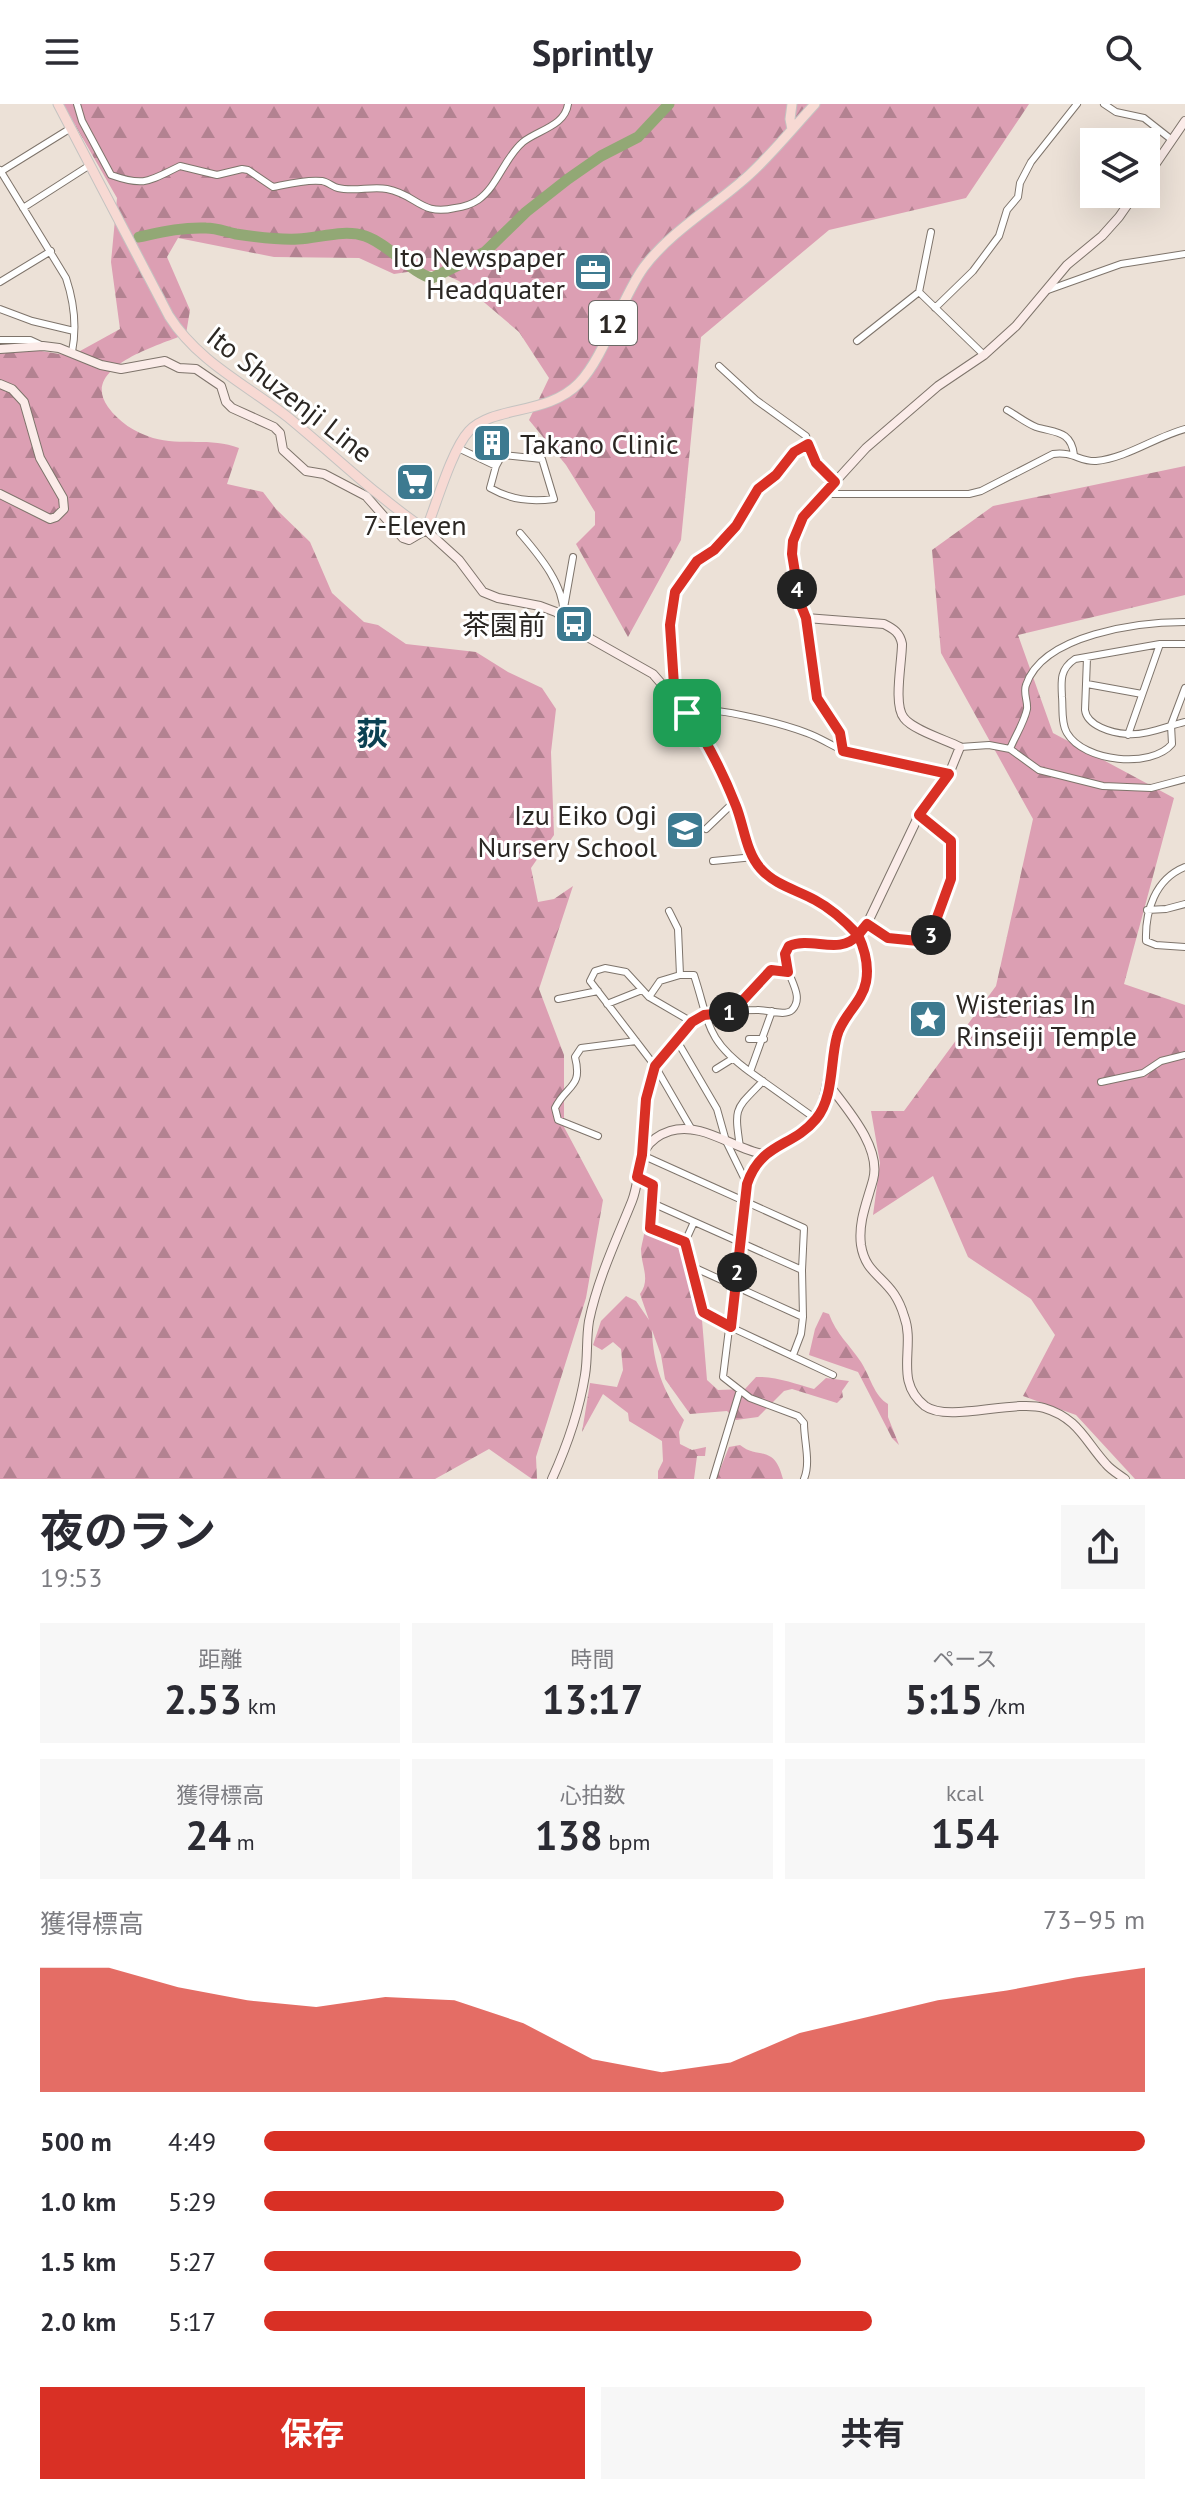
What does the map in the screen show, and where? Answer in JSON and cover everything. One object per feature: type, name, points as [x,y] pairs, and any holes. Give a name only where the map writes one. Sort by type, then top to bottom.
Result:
[{"type":"main road","name":"Ito Shuzenji Line","points":[[58,104],[177,329],[198,353],[288,417],[426,530]]},
{"type":"main road","points":[[792,104],[792,129]]},
{"type":"main road","name":"12","points":[[426,530],[458,448],[471,429],[482,421],[567,395],[590,368],[631,288],[660,248],[751,174],[815,104]]},
{"type":"street","points":[[77,104],[82,121],[111,175],[133,183],[154,181],[180,166],[217,175],[242,169],[273,187],[319,181],[338,188],[389,189],[439,212],[463,207],[478,199],[489,189],[506,159],[524,141],[560,120],[568,104]]},
{"type":"street","points":[[935,308],[973,271],[999,236],[1007,210],[1018,197],[1020,183],[1031,162],[1077,104]]},
{"type":"street","points":[[1104,104],[1116,112],[1144,118],[1172,140]]},
{"type":"street","points":[[1160,158],[1185,121]]},
{"type":"street","points":[[71,128],[0,171],[66,278],[72,295],[72,352]]},
{"type":"street","points":[[23,208],[90,165]]},
{"type":"street","points":[[843,751],[840,733],[817,698],[806,618],[794,569],[793,541],[803,517],[866,448],[938,386],[984,355],[1016,326],[1067,265],[1102,236],[1125,208]]},
{"type":"street","points":[[857,341],[919,292],[931,232]]},
{"type":"street","points":[[0,282],[51,251]]},
{"type":"street","points":[[1048,290],[1121,264],[1185,254]]},
{"type":"street","points":[[919,292],[984,355]]},
{"type":"street","points":[[0,309],[74,331]]},
{"type":"street","points":[[0,340],[30,340],[121,369],[165,361],[179,368],[196,369],[221,386],[226,402],[232,408],[274,427],[280,433],[283,450],[306,471],[324,474],[366,496],[403,538],[409,540],[426,530],[459,560],[483,592],[564,613],[591,639],[641,664],[687,713],[704,740],[762,870],[778,883],[838,915],[858,935],[865,956],[865,985],[838,1032],[824,1103],[816,1119],[763,1154],[752,1169],[747,1184],[723,1377],[750,1398],[798,1416],[804,1423],[809,1466],[804,1479]]},
{"type":"street","points":[[0,349],[43,346]]},
{"type":"street","points":[[719,366],[756,400],[806,436],[816,463],[835,482]]},
{"type":"street","points":[[0,384],[12,389],[24,402],[40,458],[63,498],[64,509],[56,517],[43,517],[0,494]]},
{"type":"street","points":[[1007,410],[1033,426],[1068,437],[1073,442],[1074,455]]},
{"type":"street","points":[[823,494],[969,494],[981,491],[1053,454],[1066,452],[1092,461],[1185,429]]},
{"type":"street","points":[[687,713],[690,705],[674,685],[670,646],[671,608],[675,592],[697,561],[714,550],[736,526],[758,489],[776,475],[794,452],[808,444]]},
{"type":"street","points":[[458,448],[496,466]]},
{"type":"street","points":[[502,455],[542,459],[554,499],[518,500],[490,488],[496,466],[502,455]]},
{"type":"street","points":[[520,533],[554,579],[564,613]]},
{"type":"street","points":[[564,613],[573,557]]},
{"type":"street","points":[[806,618],[884,624],[893,628],[902,644],[898,706],[903,718],[960,747],[989,745],[1010,749],[1039,770],[1103,786],[1151,788],[1185,779]]},
{"type":"street","points":[[1010,749],[1028,706],[1026,683],[1047,655],[1058,648],[1112,630],[1153,622],[1185,622]]},
{"type":"street","points":[[1185,644],[1160,644],[1075,659],[1067,665],[1061,674],[1067,733],[1076,743],[1093,752],[1128,761],[1166,752],[1172,744],[1171,725],[1185,688]]},
{"type":"street","points":[[1128,735],[1160,644]]},
{"type":"street","points":[[1087,658],[1086,717],[1093,725],[1128,735],[1185,722]]},
{"type":"street","points":[[1087,684],[1142,694]]},
{"type":"street","points":[[687,713],[693,709],[730,713],[805,732],[843,751],[949,774]]},
{"type":"street","points":[[552,1479],[569,1441],[582,1392],[589,1322],[600,1278],[634,1198],[642,1155],[646,1099],[655,1066],[692,1022],[704,1015],[787,1013],[796,1003],[785,954],[789,946],[803,942],[839,945],[848,943],[858,935],[867,924],[919,815],[949,774],[960,747]]},
{"type":"street","points":[[706,829],[734,802]]},
{"type":"street","points":[[867,924],[888,938],[928,942],[951,879],[951,841],[919,815]]},
{"type":"street","points":[[713,861],[754,857]]},
{"type":"street","points":[[1185,867],[1163,881],[1147,910],[1146,941],[1156,945],[1185,947]]},
{"type":"street","points":[[1147,910],[1185,904]]},
{"type":"street","points":[[669,911],[678,929],[680,975]]},
{"type":"street","points":[[692,1022],[649,997],[626,972],[605,968],[595,971],[590,981],[655,1066],[692,1130]]},
{"type":"street","points":[[732,1012],[771,970],[788,972]]},
{"type":"street","points":[[649,997],[660,981],[680,975],[694,975],[704,1015],[721,1049],[816,1119]]},
{"type":"street","points":[[607,1004],[642,990]]},
{"type":"street","points":[[558,999],[598,991]]},
{"type":"street","points":[[750,1072],[772,1011]]},
{"type":"street","points":[[676,1039],[717,1109],[726,1141],[747,1184]]},
{"type":"street","points":[[749,1039],[764,1039]]},
{"type":"street","points":[[598,1136],[558,1120],[555,1108],[561,1097],[577,1082],[579,1072],[575,1057],[581,1048],[636,1041]]},
{"type":"street","points":[[1101,1082],[1143,1073],[1161,1061],[1185,1055]]},
{"type":"street","points":[[716,1069],[732,1059]]},
{"type":"street","points":[[740,1147],[738,1107],[763,1081]]},
{"type":"street","points":[[829,1085],[871,1147],[874,1177],[863,1216],[862,1248],[868,1267],[894,1294],[905,1318],[909,1341],[905,1370],[913,1391],[924,1405],[938,1412],[1019,1406],[1044,1408],[1084,1432],[1106,1465],[1125,1479]]},
{"type":"street","points":[[642,1155],[659,1136],[676,1130],[692,1130],[763,1154]]},
{"type":"street","points":[[642,1155],[804,1228],[803,1317],[793,1355]]},
{"type":"street","points":[[637,1177],[653,1185],[650,1228],[685,1242]]},
{"type":"street","points":[[650,1202],[802,1270]]},
{"type":"street","points":[[694,1222],[685,1242],[703,1312],[833,1375]]},
{"type":"street","points":[[693,1267],[803,1317]]},
{"type":"street","points":[[713,1479],[740,1390]]},
{"type":"green space","points":[[63,104],[1029,104],[966,198],[829,230],[701,337],[681,540],[628,637],[576,544],[595,525],[595,512],[566,465],[529,420],[549,378],[519,332],[459,281],[437,271],[394,274],[359,258],[274,257],[178,238],[167,257],[190,310],[186,334],[142,351],[113,369],[104,380],[102,393],[108,407],[122,422],[140,433],[164,440],[218,443],[239,448],[227,484],[263,492],[310,542],[332,593],[364,622],[378,625],[406,644],[476,652],[542,688],[556,709],[551,752],[554,835],[531,868],[538,902],[554,899],[573,886],[539,989],[564,1055],[564,1127],[603,1200],[586,1298],[536,1457],[537,1479],[532,1479],[489,1449],[435,1479],[0,1479],[0,344],[71,356],[120,329],[111,262],[117,198]]},
{"type":"green space","points":[[1185,466],[1185,595],[1018,635],[1053,733],[1174,798],[1124,984],[1185,1005],[1185,1479],[1135,1479],[1076,1415],[1023,1396],[1055,1335],[1031,1299],[968,1257],[933,1176],[873,1215],[880,1163],[871,1111],[904,1111],[996,986],[1033,819],[941,653],[932,550],[993,506]]},
{"type":"green space","points":[[645,1229],[680,1243],[683,1248],[702,1320],[707,1380],[718,1390],[745,1389],[756,1377],[778,1379],[814,1389],[826,1378],[849,1381],[842,1391],[843,1397],[837,1403],[792,1389],[784,1391],[758,1417],[736,1420],[727,1411],[690,1414],[665,1379],[652,1330],[660,1377],[684,1420],[679,1432],[680,1444],[692,1450],[706,1447],[705,1456],[697,1456],[694,1479],[658,1479],[663,1461],[662,1441],[629,1421],[628,1413],[603,1394],[582,1432],[590,1383],[617,1387],[623,1370],[621,1349],[613,1342],[602,1350],[593,1345],[601,1321],[626,1296],[636,1301],[649,1320],[640,1294],[645,1283],[641,1249]]},
{"type":"green space","points":[[823,1312],[829,1314],[876,1391],[888,1404],[888,1417],[899,1445],[892,1438],[858,1372],[809,1355]]},
{"type":"green space","points":[[740,1445],[770,1456],[783,1479],[716,1479],[729,1447]]},
{"type":"waterway","points":[[139,237],[197,228],[283,239],[357,234],[383,245],[416,271],[432,278],[485,252],[526,212],[568,179],[601,156],[638,137],[669,104]]},
{"type":"place","name":"Ito Newspaper Headquater","points":[[593,272]]},
{"type":"place","name":"Takano Clinic","points":[[492,443]]},
{"type":"place","name":"7-Eleven","points":[[415,482]]},
{"type":"place","name":"茶園前","points":[[574,624]]},
{"type":"place","name":"Izu Eiko Ogi Nursery School","points":[[685,830]]},
{"type":"place","name":"Wisterias In Rinseiji Temple","points":[[928,1019]]},
{"type":"district","name":"荻","points":[[372,733]]},
{"type":"route","points":[[687,713],[690,705],[674,685],[670,646],[671,608],[675,592],[697,561],[714,550],[736,526],[758,489],[776,475],[785,460],[808,444],[816,463],[835,482],[803,517],[793,541],[794,569],[806,618],[817,698],[840,733],[843,751],[949,774],[919,815],[951,841],[953,871],[928,942],[888,938],[867,924],[858,935],[865,956],[865,985],[838,1032],[821,1111],[802,1131],[763,1154],[752,1169],[747,1184],[731,1327],[703,1312],[685,1242],[650,1228],[653,1185],[637,1177],[650,1077],[668,1048],[692,1022],[704,1015],[732,1012],[771,970],[788,972],[785,954],[789,946],[803,942],[833,946],[848,943],[858,935],[838,915],[778,883],[762,870],[751,851],[718,766],[687,713]]}]
